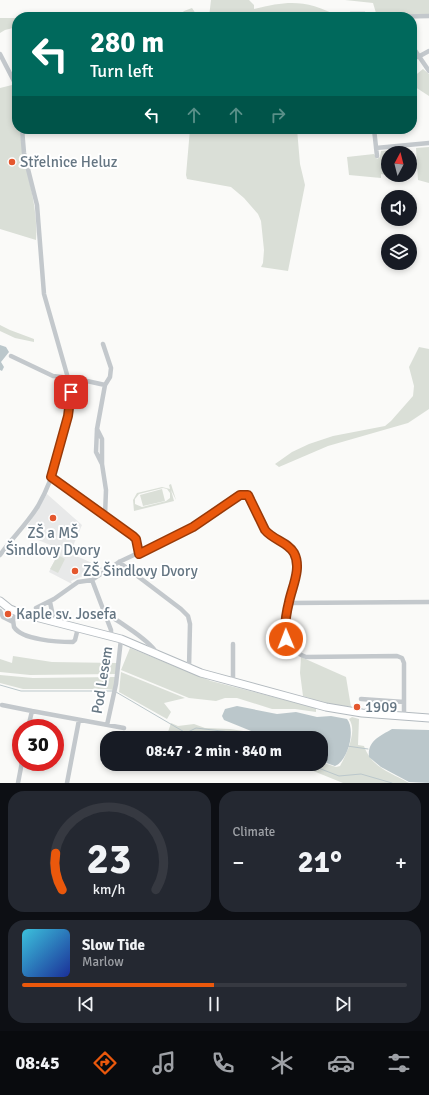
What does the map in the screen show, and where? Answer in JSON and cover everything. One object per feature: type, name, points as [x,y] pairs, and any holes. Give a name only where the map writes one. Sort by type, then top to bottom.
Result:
[{"type":"street","points":[[417,16],[429,16]]},
{"type":"street","points":[[429,51],[418,57],[429,71]]},
{"type":"street","points":[[0,54],[12,77]]},
{"type":"street","points":[[0,555],[38,505],[51,477],[70,409],[71,392],[42,281],[37,205],[24,154],[22,134]]},
{"type":"street","points":[[375,134],[377,156]]},
{"type":"street","points":[[376,148],[429,144]]},
{"type":"street","points":[[103,344],[111,368],[110,377],[105,385],[97,429],[102,440],[102,464],[106,490],[105,516]]},
{"type":"street","points":[[11,356],[53,376],[68,377],[105,385]]},
{"type":"street","points":[[51,477],[133,536],[136,539],[139,554]]},
{"type":"street","points":[[36,608],[50,602],[78,582],[92,580],[119,562],[139,554],[193,527],[240,495],[246,494],[248,495],[269,535],[294,552],[298,566],[288,603],[285,622],[286,639],[290,648],[296,653],[314,658],[397,656],[402,658],[404,663],[404,716]]},
{"type":"street","points":[[119,562],[182,609],[188,616],[190,624],[189,668]]},
{"type":"street","points":[[92,580],[105,613],[111,636]]},
{"type":"street","points":[[0,601],[10,609],[18,612],[121,639],[189,668],[233,683],[326,707],[357,713],[429,718]]},
{"type":"street","points":[[50,602],[53,616],[51,621]]},
{"type":"street","points":[[288,603],[429,602]]},
{"type":"street","points":[[0,611],[3,617],[13,622]]},
{"type":"street","points":[[18,612],[13,622],[15,629],[31,638],[70,642],[75,640],[78,628]]},
{"type":"street","points":[[105,613],[154,649],[157,655]]},
{"type":"street","name":"Pod Lesem","points":[[107,725],[116,684],[121,639]]},
{"type":"street","points":[[233,644],[233,683]]},
{"type":"street","points":[[361,699],[404,702]]},
{"type":"street","name":"Pod Lesem","points":[[2,705],[124,728]]},
{"type":"street","points":[[30,719],[32,711]]},
{"type":"street","name":"Pod Lesem","points":[[66,783],[79,720]]},
{"type":"street","points":[[18,783],[20,771]]},
{"type":"shaded area","points":[[211,0],[249,0],[254,5],[254,9],[278,4],[298,3],[318,7],[330,12],[210,12]]},
{"type":"shaded area","points":[[345,0],[429,0],[429,14],[417,14],[417,12],[376,12],[373,3]]},
{"type":"shaded area","points":[[192,8],[195,12],[183,12]]},
{"type":"shaded area","points":[[350,11],[365,12],[350,12]]},
{"type":"shaded area","points":[[0,18],[12,18],[12,28],[0,33]]},
{"type":"shaded area","points":[[423,69],[429,74],[429,96],[417,88],[417,74]]},
{"type":"shaded area","name":"Střelnice Heluz","points":[[12,85],[12,134],[21,134],[35,212],[36,240],[0,229],[0,88]]},
{"type":"shaded area","points":[[190,134],[297,134],[300,164],[305,185],[288,271],[261,267],[263,263],[264,250],[261,221],[258,214],[244,198],[231,187],[187,179],[186,175]]},
{"type":"shaded area","points":[[429,147],[429,183],[418,180],[417,148]]},
{"type":"shaded area","points":[[381,151],[381,178],[349,175],[347,157],[374,154],[377,159],[380,157]]},
{"type":"shaded area","points":[[0,325],[34,339],[34,342],[15,338],[0,331]]},
{"type":"shaded area","points":[[0,345],[6,347],[9,352],[1,362],[4,367],[2,371],[0,370]]},
{"type":"shaded area","points":[[419,347],[429,349],[429,409],[408,423],[328,446],[279,467],[275,464],[292,452],[309,444],[333,436],[385,426],[413,396],[414,386],[409,367]]},
{"type":"shaded area","points":[[171,484],[176,500],[171,490],[174,501],[134,511],[133,500],[137,493],[162,487],[170,489],[169,485]],"holes":[[[163,488],[167,489],[170,493],[170,498],[166,501],[142,507],[135,504],[135,499],[139,494]]]},
{"type":"shaded area","points":[[162,489],[165,501],[143,506],[140,495]]},
{"type":"shaded area","name":"ZŠ a MŠ Šindlovy Dvory","points":[[47,494],[82,525],[70,553],[103,568],[71,581],[72,584],[49,572],[60,549],[38,540],[26,528]]},
{"type":"shaded area","points":[[58,555],[65,559],[58,573],[50,569]]},
{"type":"shaded area","points":[[130,648],[211,681],[316,708],[316,712],[295,709],[272,709],[237,698],[225,698],[216,701],[189,698],[121,670]]},
{"type":"shaded area","points":[[13,656],[52,662],[117,663],[116,674],[30,675],[0,672],[0,659],[12,663]]},
{"type":"shaded area","points":[[301,657],[346,677],[351,707],[324,703],[303,696],[300,673]]},
{"type":"shaded area","points":[[121,672],[185,698],[164,703],[171,712],[167,719],[119,692]]},
{"type":"shaded area","points":[[0,675],[33,678],[115,677],[114,690],[23,689],[0,683]]},
{"type":"shaded area","points":[[237,706],[277,714],[296,712],[317,717],[331,716],[347,719],[350,724],[351,737],[347,752],[340,763],[335,766],[328,764],[328,731],[251,731],[224,720],[222,716],[225,709]]},
{"type":"shaded area","points":[[352,717],[359,719],[358,745],[364,746],[372,760],[382,769],[409,783],[343,783],[313,771],[328,771],[328,764],[336,767],[340,766],[352,736],[349,719]]},
{"type":"shaded area","points":[[171,723],[178,726],[194,724],[205,728],[243,731],[168,731]]},
{"type":"shaded area","points":[[392,729],[429,730],[429,783],[409,782],[381,767],[369,757],[369,751],[372,743]]},
{"type":"waterway","points":[[0,685],[21,691],[113,691]]},
{"type":"waterway","points":[[116,692],[183,731]]},
{"type":"waterway","points":[[190,731],[196,728],[222,731]]},
{"type":"waterway","points":[[347,746],[368,749]]},
{"type":"waterway","points":[[326,771],[339,776],[361,774],[392,783]]},
{"type":"place","name":"Střelnice Heluz","points":[[12,162]]},
{"type":"place","name":"ZŠ a MŠ Šindlovy Dvory","points":[[53,518]]},
{"type":"place","name":"ZŠ Šindlovy Dvory","points":[[75,571]]},
{"type":"place","name":"Kaple sv. Josefa","points":[[8,614]]},
{"type":"place","name":"1909","points":[[357,707]]},
{"type":"route","points":[[71,392],[68,416],[51,477],[133,536],[136,539],[139,554],[193,527],[240,495],[248,495],[265,530],[269,535],[290,548],[294,552],[296,558],[298,566],[297,572],[288,603],[285,622],[286,639]]}]
